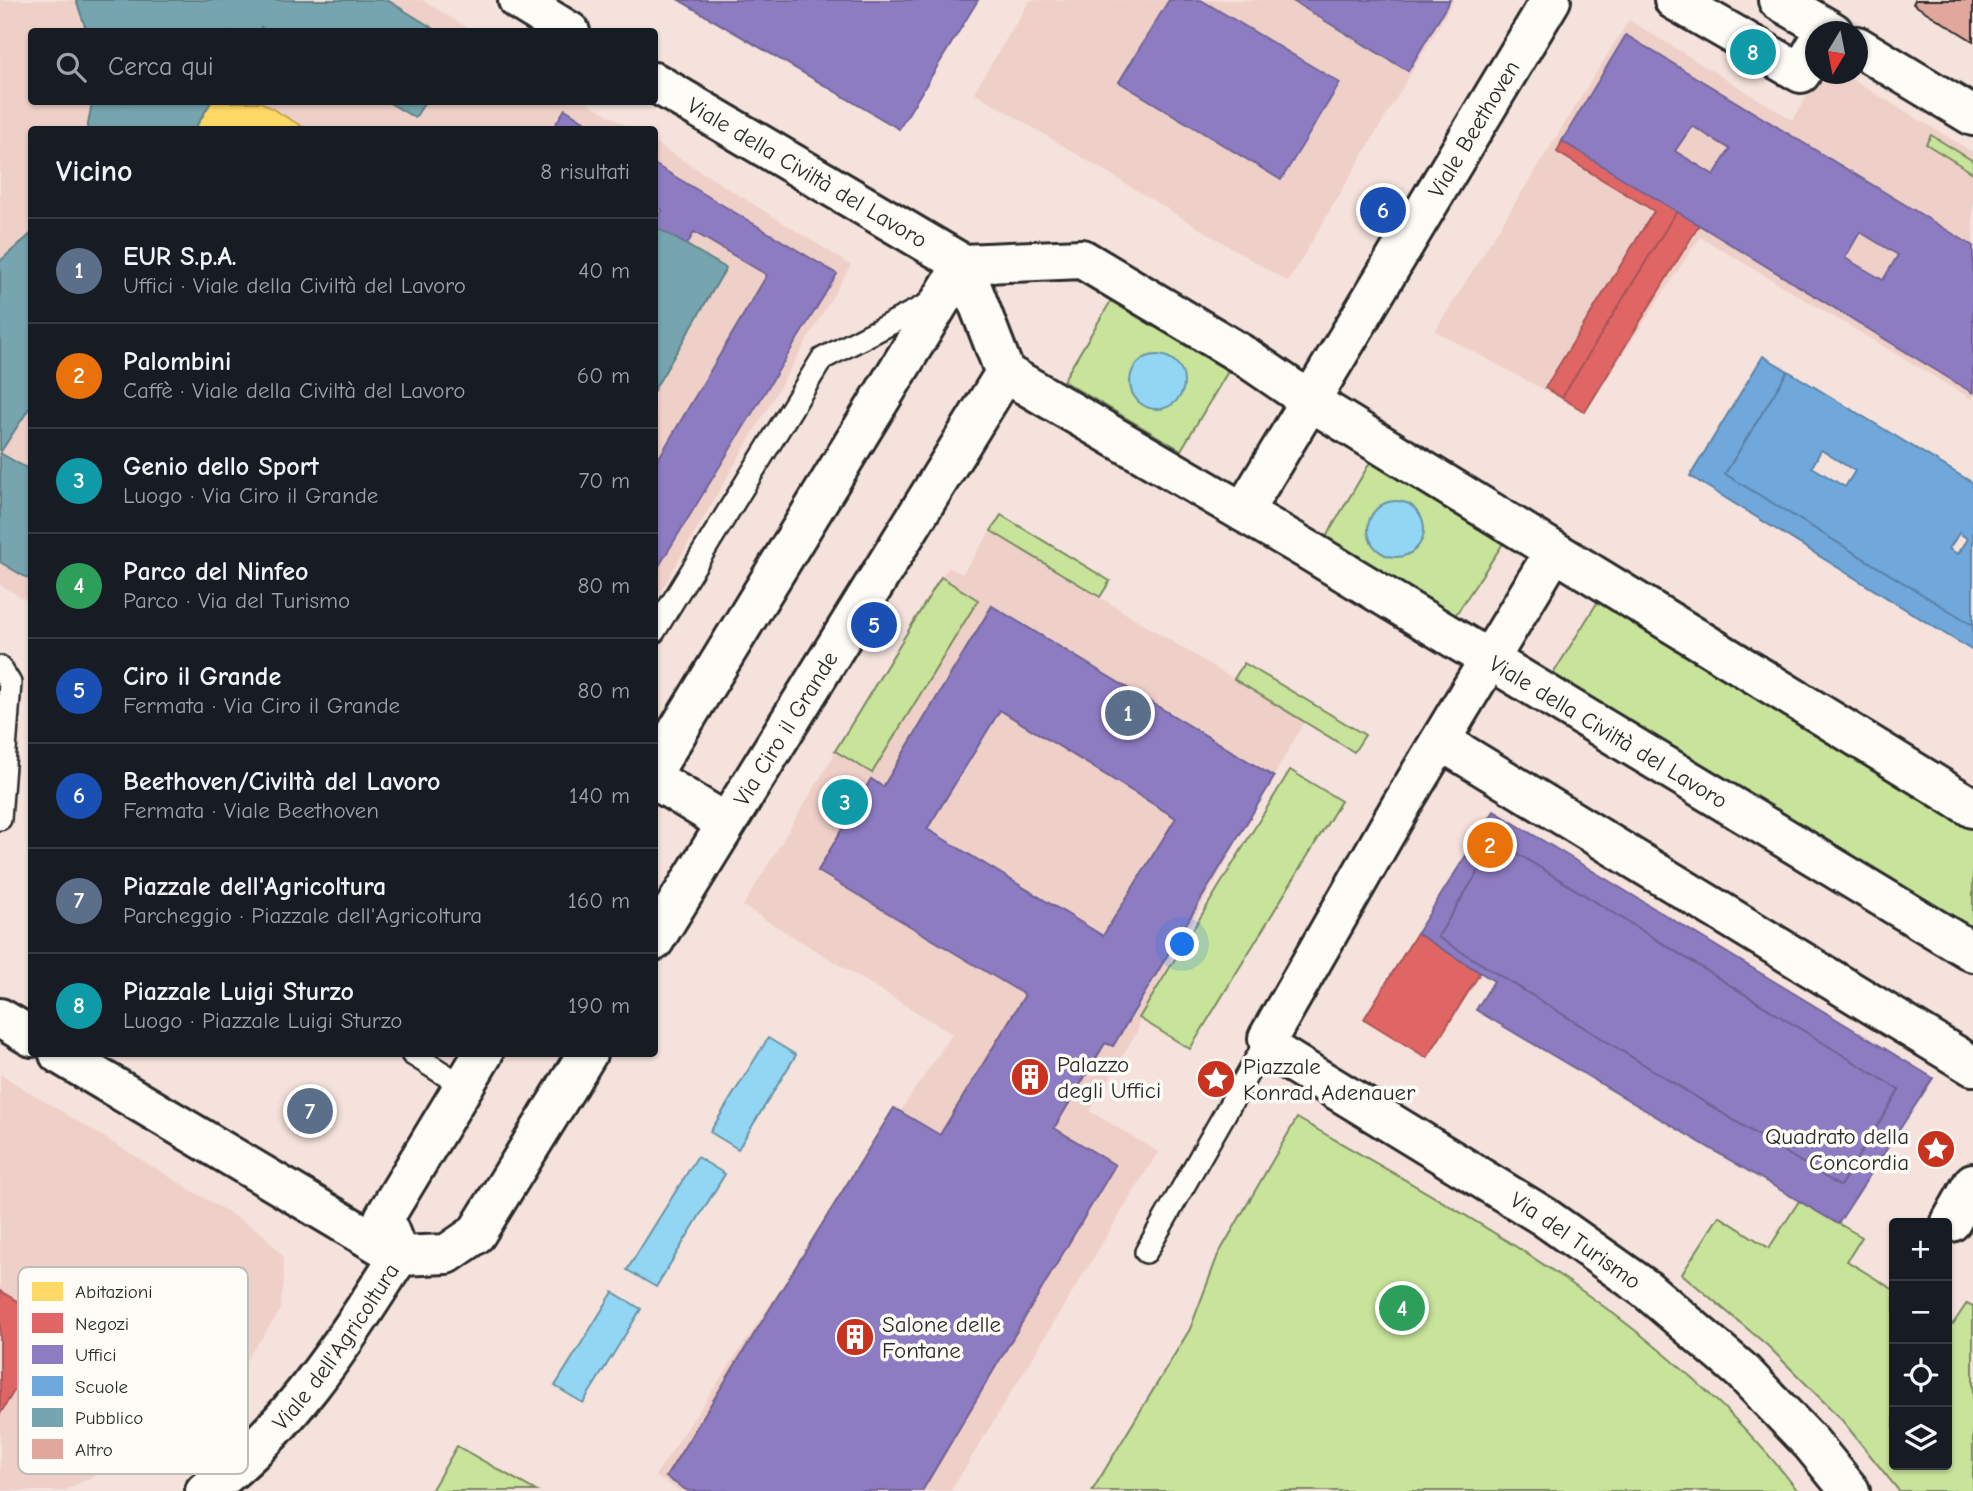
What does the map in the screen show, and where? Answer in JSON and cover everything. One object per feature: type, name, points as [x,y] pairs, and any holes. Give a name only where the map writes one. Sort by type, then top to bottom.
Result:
[{"type":"street","name":"Viale Beethoven","points":[[1310,401],[1551,0]]},
{"type":"street","points":[[1674,0],[1801,73],[1805,68]]},
{"type":"street","points":[[1778,0],[1809,21]]},
{"type":"street","points":[[1868,57],[1973,116]]},
{"type":"street","name":"Viale della Civiltà del Lavoro","points":[[658,84],[963,264]]},
{"type":"street","points":[[963,264],[1082,259],[1973,808]]},
{"type":"street","points":[[658,764],[963,264]]},
{"type":"street","points":[[963,264],[1005,373]]},
{"type":"street","name":"Viale della Civiltà del Lavoro","points":[[1005,373],[1243,512],[1973,952]]},
{"type":"street","name":"Via Ciro il Grande","points":[[658,935],[916,522],[1005,373]]},
{"type":"street","points":[[1243,512],[1310,401]]},
{"type":"street","points":[[1268,1038],[1554,552]]},
{"type":"street","points":[[1441,741],[1973,1066]]},
{"type":"street","points":[[658,781],[726,823]]},
{"type":"street","points":[[0,1018],[28,1035]]},
{"type":"street","name":"Via del Turismo","points":[[1268,1038],[1274,1054],[1542,1216],[1654,1295],[1742,1371],[1811,1443],[1850,1491]]},
{"type":"street","points":[[64,1057],[399,1256],[447,1254],[476,1234],[585,1057]]},
{"type":"street","points":[[399,1256],[384,1218],[481,1057]]},
{"type":"street","points":[[1952,1220],[1973,1183]]},
{"type":"street","name":"Viale dell'Agricoltura","points":[[248,1454],[313,1386],[399,1256]]},
{"type":"street","name":"Viale dell'Agricoltura","points":[[205,1491],[225,1474]]},
{"type":"lane","points":[[658,626],[822,359],[941,298]]},
{"type":"lane","points":[[0,667],[10,683],[0,819]]},
{"type":"lane","points":[[1146,1252],[1268,1038]]},
{"type":"lane","points":[[421,1057],[463,1086]]},
{"type":"shaded area","points":[[0,0],[422,0],[468,28],[28,28],[28,105],[592,105],[627,126],[28,126],[28,601],[0,585]]},
{"type":"shaded area","points":[[1030,0],[1454,0],[1288,282],[974,92]]},
{"type":"shaded area","points":[[1629,20],[1793,120],[1814,84],[1860,84],[1973,152],[1973,400],[1700,237],[1585,412],[1435,331]]},
{"type":"shaded area","points":[[658,145],[851,265],[658,596]]},
{"type":"shaded area","name":"Palazzo degli Uffici","points":[[991,531],[1304,722],[1139,1018],[1138,1030],[1090,1111],[1158,1152],[951,1491],[680,1491],[655,1476],[952,1034],[743,906],[941,577],[949,567],[962,574]]},
{"type":"shaded area","points":[[0,1074],[262,1233],[283,1256],[284,1281],[280,1311],[248,1358],[248,1267],[18,1267],[18,1474],[98,1474],[64,1491],[0,1491]]},
{"type":"green space","points":[[1931,135],[1973,161],[1973,173],[1926,144]]},
{"type":"green space","points":[[1112,299],[1230,368],[1181,450],[1063,381]]},
{"type":"green space","points":[[1371,461],[1504,542],[1455,616],[1326,537]]},
{"type":"green space","points":[[1001,515],[1110,581],[1100,597],[991,531]]},
{"type":"green space","points":[[941,577],[978,600],[872,773],[835,751]]},
{"type":"green space","points":[[1600,598],[1973,825],[1973,937],[1553,674]]},
{"type":"green space","points":[[1244,663],[1365,735],[1354,752],[1234,679]]},
{"type":"green space","points":[[1290,770],[1341,801],[1190,1049],[1139,1018]]},
{"type":"green space","points":[[1297,1118],[1501,1237],[1630,1326],[1691,1376],[1747,1431],[1798,1491],[1092,1491],[1190,1329],[1218,1255]]},
{"type":"green space","points":[[1799,1201],[1862,1237],[1847,1261],[1889,1287],[1889,1470],[1952,1470],[1952,1324],[1967,1303],[1973,1306],[1973,1491],[1899,1491],[1841,1419],[1768,1346],[1682,1274],[1719,1216],[1769,1248]]},
{"type":"green space","points":[[457,1446],[536,1491],[431,1491]]},
{"type":"water","points":[[1157,355],[1176,363],[1184,382],[1176,401],[1157,409],[1138,401],[1130,382],[1138,363]]},
{"type":"water","points":[[1390,501],[1402,501],[1412,505],[1420,513],[1424,529],[1420,545],[1412,553],[1402,557],[1390,557],[1380,553],[1372,545],[1368,535],[1368,523],[1372,513],[1380,505]]},
{"type":"water","points":[[768,1038],[796,1055],[738,1149],[710,1132]]},
{"type":"water","points":[[697,1157],[725,1174],[656,1287],[627,1270]]},
{"type":"water","points":[[613,1292],[641,1309],[583,1403],[555,1386]]},
{"type":"building: Abitazioni","points":[[209,105],[266,105],[301,126],[196,126]]},
{"type":"building: Negozi","points":[[1562,141],[1677,211],[1562,398],[1545,388],[1654,211],[1557,152]]},
{"type":"building: Negozi","points":[[1677,211],[1699,225],[1585,412],[1562,398]]},
{"type":"building: Negozi","points":[[1417,933],[1480,973],[1427,1058],[1364,1019]]},
{"type":"building: Negozi","points":[[1025,995],[1105,1043],[1054,1128],[1115,1165],[922,1491],[866,1491],[1043,1197],[940,1135]]},
{"type":"building: Negozi","name":"Salone delle Fontane","points":[[894,1108],[1043,1197],[866,1491],[688,1491],[666,1477]]},
{"type":"building: Negozi","points":[[0,1291],[18,1301],[18,1384],[0,1414]]},
{"type":"building: Uffici","points":[[679,0],[978,0],[899,129]]},
{"type":"building: Uffici","points":[[1169,0],[1201,0],[1340,83],[1281,180],[1119,82]]},
{"type":"building: Uffici","points":[[1291,0],[1450,0],[1408,71]]},
{"type":"building: Uffici","points":[[1626,35],[1973,246],[1973,393],[1562,141]],"holes":[[[1692,126],[1730,149],[1714,175],[1675,151]],[[1860,232],[1898,255],[1883,280],[1845,258]]]},
{"type":"building: Uffici","points":[[565,109],[592,126],[554,126]]},
{"type":"building: Uffici","points":[[658,166],[837,274],[658,567],[658,459],[767,275],[694,232],[687,245],[658,228],[658,218],[662,210],[658,208]]},
{"type":"building: Uffici","points":[[992,606],[1274,777],[1113,1046],[818,871],[871,779],[883,787]],"holes":[[[1000,710],[1176,818],[1103,936],[927,829]]]},
{"type":"building: Uffici","name":"Palazzo degli Uffici","points":[[992,606],[1274,777],[1113,1046],[1105,1043],[1054,1128],[1115,1165],[922,1491],[688,1491],[666,1477],[894,1108],[940,1135],[1025,995],[818,871],[871,779],[883,787]],"holes":[[[1000,710],[1176,818],[1103,936],[927,829]]]},
{"type":"building: Uffici","points":[[1494,811],[1933,1078],[1838,1224],[1476,1010],[1494,981],[1417,933]],"holes":[[[1497,841],[1899,1090],[1840,1186],[1438,937]]]},
{"type":"building: Uffici","points":[[1497,841],[1899,1090],[1840,1186],[1438,937]]},
{"type":"building: Scuole","points":[[1763,356],[1788,371],[1725,474],[1973,625],[1973,651],[1690,476]]},
{"type":"building: Scuole","points":[[1788,371],[1973,483],[1973,625],[1725,474]],"holes":[[[1821,450],[1855,471],[1845,487],[1812,467]],[[1959,533],[1968,539],[1958,554],[1949,549]]]},
{"type":"building: Pubblico","points":[[76,0],[387,0],[432,28],[261,27],[86,28]]},
{"type":"building: Pubblico","points":[[91,105],[209,105],[196,126],[88,126]]},
{"type":"building: Pubblico","points":[[393,105],[423,105],[415,118]]},
{"type":"building: Pubblico","points":[[658,228],[726,268],[658,383]]},
{"type":"building: Pubblico","points":[[28,236],[28,410],[0,453],[0,261]]},
{"type":"building: Pubblico","points":[[0,453],[28,469],[28,579],[0,562]]},
{"type":"building: Altro","points":[[1915,0],[1973,0],[1973,41],[1913,4]]},
{"type":"place","name":"Piazzale Luigi Sturzo","points":[[1753,52]]},
{"type":"place","name":"Beethoven/Civiltà del Lavoro","points":[[1383,210]]},
{"type":"place","name":"Ciro il Grande","points":[[874,625]]},
{"type":"place","name":"EUR S.p.A.","points":[[1128,713]]},
{"type":"place","name":"Genio dello Sport","points":[[845,802]]},
{"type":"place","name":"Palombini","points":[[1490,845]]},
{"type":"place","name":"Palazzo degli Uffici","points":[[1030,1077]]},
{"type":"place","name":"Piazzale Konrad Adenauer","points":[[1216,1079]]},
{"type":"place","name":"Piazzale dell'Agricoltura","points":[[310,1111]]},
{"type":"place","name":"Quadrato della Concordia","points":[[1936,1149]]},
{"type":"place","name":"Parco del Ninfeo","points":[[1402,1308]]},
{"type":"place","name":"Salone delle Fontane","points":[[855,1337]]}]
